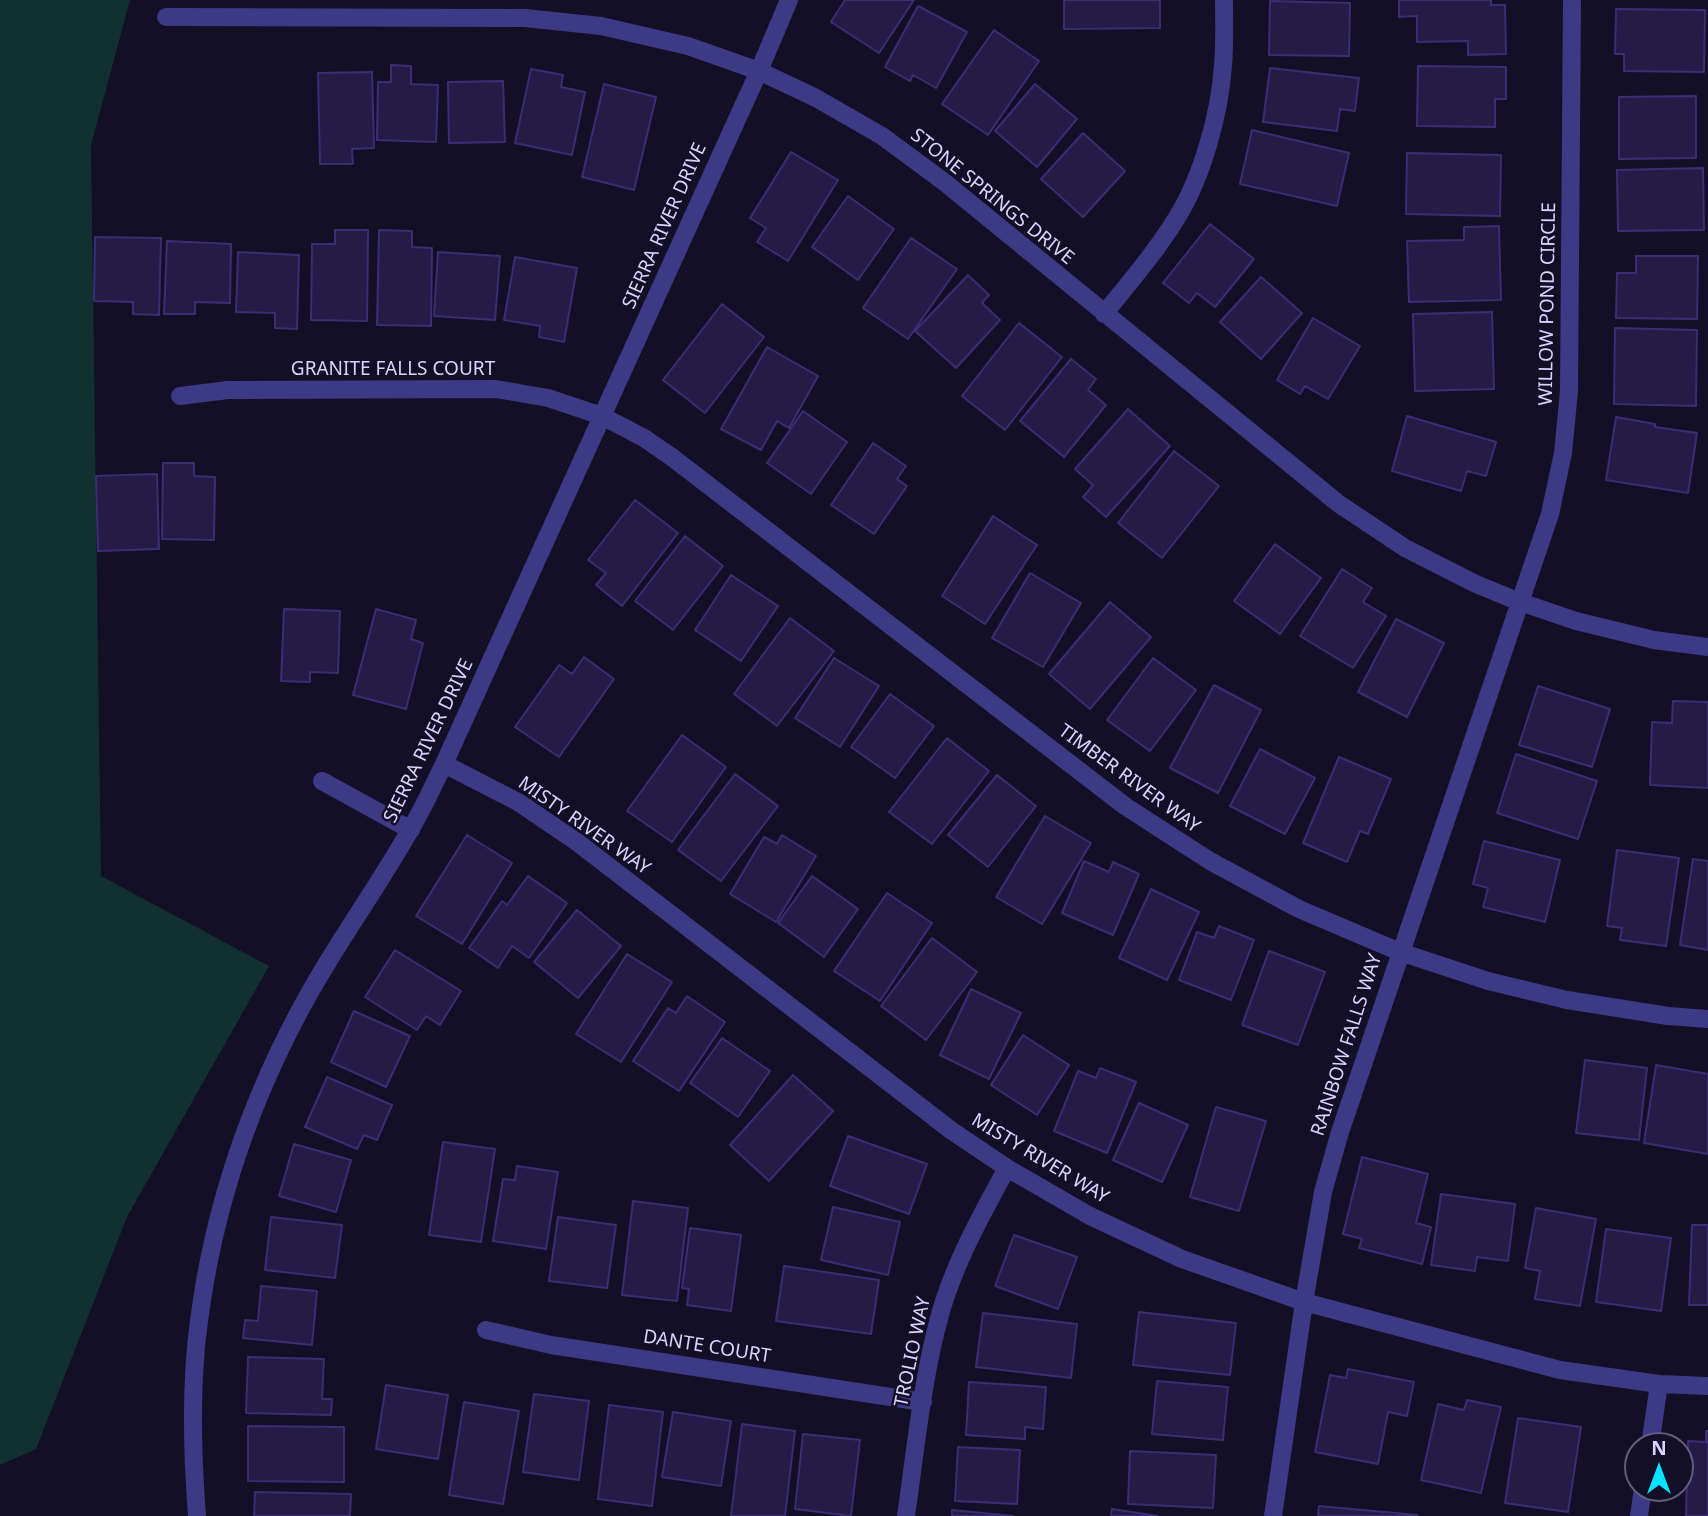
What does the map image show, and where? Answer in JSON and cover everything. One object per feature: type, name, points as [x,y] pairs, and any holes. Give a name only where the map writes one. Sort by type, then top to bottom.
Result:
[{"type":"street","name":"SIERRA RIVER DRIVE","points":[[197,1516],[193,1397],[198,1321],[215,1231],[240,1144],[268,1073],[310,992],[411,830],[444,764],[789,0]]},
{"type":"street","points":[[1104,314],[1153,254],[1178,216],[1199,171],[1214,122],[1223,66],[1224,0]]},
{"type":"street","name":"WILLOW POND CIRCLE","points":[[1520,602],[1550,514],[1563,453],[1568,403],[1572,0]]},
{"type":"street","name":"STONE SPRINGS DRIVE","points":[[166,17],[525,18],[601,26],[688,46],[759,71],[816,98],[882,136],[943,181],[1339,504],[1405,548],[1476,584],[1576,621],[1654,640],[1708,646]]},
{"type":"street","name":"GRANITE FALLS COURT","points":[[180,396],[228,390],[496,389],[548,398],[602,416]]},
{"type":"street","name":"TIMBER RIVER WAY","points":[[602,416],[644,438],[673,458],[1125,806],[1210,861],[1299,909],[1400,952],[1488,981],[1567,1000],[1668,1016],[1708,1019]]},
{"type":"street","name":"RAINBOW FALLS WAY","points":[[1273,1516],[1323,1192],[1340,1132],[1400,952],[1520,602]]},
{"type":"street","name":"MISTY RIVER WAY","points":[[444,764],[518,802],[576,842],[953,1131],[1007,1168],[1090,1216],[1182,1259],[1304,1302],[1560,1370],[1659,1384],[1708,1386]]},
{"type":"street","points":[[322,780],[411,830]]},
{"type":"street","name":"TROLIO WAY","points":[[906,1516],[922,1402],[936,1329],[953,1277],[979,1219],[1007,1168]]},
{"type":"street","name":"DANTE COURT","points":[[486,1330],[551,1345],[922,1402]]},
{"type":"street","points":[[1652,1432],[1659,1384]]},
{"type":"green space","points":[[0,0],[130,0],[91,145],[101,876],[269,966],[127,1217],[36,1449],[0,1465]]},
{"type":"building","points":[[845,0],[914,0],[879,53],[831,22]]},
{"type":"building","points":[[1064,0],[1160,0],[1160,28],[1064,29]]},
{"type":"building","points":[[1399,0],[1491,0],[1491,5],[1505,5],[1506,54],[1468,55],[1468,41],[1417,42],[1417,16],[1399,17]]},
{"type":"building","points":[[1270,1],[1350,3],[1349,56],[1269,55]]},
{"type":"building","points":[[918,6],[967,32],[936,88],[913,75],[910,81],[885,67]]},
{"type":"building","points":[[1616,9],[1705,10],[1704,72],[1624,71],[1624,54],[1615,54]]},
{"type":"building","points":[[994,30],[1039,61],[988,135],[942,104]]},
{"type":"building","points":[[391,65],[411,66],[411,84],[438,85],[436,142],[377,140],[378,82],[391,82]]},
{"type":"building","points":[[1418,66],[1506,67],[1506,99],[1495,99],[1495,127],[1417,126]]},
{"type":"building","points":[[1270,68],[1359,78],[1355,111],[1340,109],[1337,131],[1263,122]]},
{"type":"building","points":[[531,69],[563,75],[561,87],[585,92],[572,155],[515,143]]},
{"type":"building","points":[[372,72],[374,148],[352,149],[353,164],[320,164],[318,73]]},
{"type":"building","points":[[503,81],[505,142],[449,143],[448,82]]},
{"type":"building","points":[[604,84],[656,97],[634,190],[582,177]]},
{"type":"building","points":[[1035,84],[1077,119],[1037,167],[995,131]]},
{"type":"building","points":[[1696,96],[1696,158],[1619,159],[1619,97]]},
{"type":"building","points":[[1252,130],[1349,153],[1337,206],[1240,184]]},
{"type":"building","points":[[1083,133],[1125,171],[1083,217],[1041,179]]},
{"type":"building","points":[[791,152],[838,180],[788,261],[757,242],[766,228],[750,218]]},
{"type":"building","points":[[1407,153],[1501,155],[1500,216],[1406,214]]},
{"type":"building","points":[[1703,168],[1704,230],[1618,231],[1617,170]]},
{"type":"building","points":[[848,196],[894,229],[858,280],[812,247]]},
{"type":"building","points":[[1210,224],[1254,259],[1215,307],[1197,293],[1189,303],[1163,283]]},
{"type":"building","points":[[1499,226],[1501,300],[1409,302],[1407,241],[1464,240],[1464,227]]},
{"type":"building","points":[[335,230],[368,230],[367,321],[311,320],[312,244],[335,244]]},
{"type":"building","points":[[379,230],[412,231],[412,247],[432,248],[431,326],[377,325]]},
{"type":"building","points":[[95,237],[161,238],[159,315],[133,314],[133,302],[94,301]]},
{"type":"building","points":[[911,238],[957,269],[908,339],[863,308]]},
{"type":"building","points":[[167,241],[231,244],[230,303],[195,302],[195,314],[164,314]]},
{"type":"building","points":[[238,252],[299,255],[297,329],[275,328],[275,313],[236,312]]},
{"type":"building","points":[[438,252],[500,256],[495,320],[434,316]]},
{"type":"building","points":[[1636,256],[1698,256],[1697,319],[1616,318],[1617,273],[1636,273]]},
{"type":"building","points":[[515,257],[577,268],[564,342],[539,337],[540,326],[504,320]]},
{"type":"building","points":[[968,275],[989,295],[982,303],[1000,320],[956,368],[915,331]]},
{"type":"building","points":[[1261,277],[1302,313],[1261,359],[1220,322]]},
{"type":"building","points":[[722,304],[764,337],[705,413],[663,380]]},
{"type":"building","points":[[1492,312],[1494,389],[1415,391],[1413,314]]},
{"type":"building","points":[[1313,318],[1360,346],[1328,399],[1305,386],[1300,394],[1277,380]]},
{"type":"building","points":[[1019,323],[1062,357],[1005,430],[962,396]]},
{"type":"building","points":[[1615,328],[1697,330],[1696,406],[1614,404]]},
{"type":"building","points":[[767,347],[818,376],[789,428],[777,421],[761,450],[721,429]]},
{"type":"building","points":[[1071,359],[1096,379],[1088,390],[1106,405],[1064,457],[1020,421]]},
{"type":"building","points":[[1128,409],[1170,446],[1106,517],[1083,497],[1093,485],[1075,469]]},
{"type":"building","points":[[803,411],[847,442],[811,494],[767,463]]},
{"type":"building","points":[[1407,416],[1496,442],[1486,476],[1467,471],[1461,491],[1392,471]]},
{"type":"building","points":[[1616,417],[1655,424],[1655,427],[1697,433],[1688,493],[1606,480]]},
{"type":"building","points":[[873,443],[906,466],[897,479],[907,486],[874,534],[831,505]]},
{"type":"building","points":[[1174,451],[1219,486],[1162,558],[1118,523]]},
{"type":"building","points":[[163,463],[194,463],[194,476],[215,477],[214,540],[162,539]]},
{"type":"building","points":[[157,474],[159,549],[98,551],[96,476]]},
{"type":"building","points":[[635,500],[678,533],[622,606],[596,585],[606,573],[588,560]]},
{"type":"building","points":[[993,516],[1037,545],[985,624],[942,596]]},
{"type":"building","points":[[685,536],[723,566],[673,630],[635,601]]},
{"type":"building","points":[[1275,544],[1321,578],[1280,634],[1234,601]]},
{"type":"building","points":[[1342,569],[1372,588],[1363,602],[1386,616],[1353,668],[1300,636]]},
{"type":"building","points":[[1030,573],[1081,603],[1043,667],[992,638]]},
{"type":"building","points":[[731,575],[778,606],[741,661],[695,630]]},
{"type":"building","points":[[1110,602],[1151,637],[1090,709],[1049,674]]},
{"type":"building","points":[[284,609],[340,611],[338,673],[310,672],[310,682],[281,681]]},
{"type":"building","points":[[376,609],[416,620],[411,639],[423,643],[406,709],[353,695]]},
{"type":"building","points":[[790,618],[834,651],[777,726],[734,694]]},
{"type":"building","points":[[1396,619],[1444,643],[1407,717],[1358,692]]},
{"type":"building","points":[[584,657],[614,679],[559,757],[515,727],[559,665],[572,674]]},
{"type":"building","points":[[834,658],[879,686],[840,747],[795,718]]},
{"type":"building","points":[[1153,658],[1196,690],[1150,751],[1107,720]]},
{"type":"building","points":[[1214,685],[1261,710],[1218,793],[1170,768]]},
{"type":"building","points":[[1538,686],[1610,709],[1592,767],[1519,745]]},
{"type":"building","points":[[890,694],[934,726],[895,778],[851,747]]},
{"type":"building","points":[[1673,701],[1708,702],[1708,788],[1650,785],[1652,722],[1672,723]]},
{"type":"building","points":[[682,735],[726,767],[672,842],[627,811]]},
{"type":"building","points":[[947,738],[989,771],[932,844],[889,812]]},
{"type":"building","points":[[1260,749],[1315,778],[1285,834],[1230,806]]},
{"type":"building","points":[[1516,754],[1597,781],[1578,839],[1497,813]]},
{"type":"building","points":[[1339,757],[1391,779],[1368,834],[1360,831],[1347,862],[1303,843]]},
{"type":"building","points":[[735,774],[778,806],[721,881],[678,850]]},
{"type":"building","points":[[997,775],[1036,806],[988,867],[948,835]]},
{"type":"building","points":[[1045,816],[1091,843],[1042,924],[996,897]]},
{"type":"building","points":[[467,835],[512,863],[462,944],[416,916]]},
{"type":"building","points":[[782,835],[816,856],[776,922],[730,894],[764,837],[777,844]]},
{"type":"building","points":[[1484,841],[1560,860],[1545,922],[1483,907],[1488,888],[1473,884]]},
{"type":"building","points":[[1617,850],[1679,858],[1666,946],[1620,940],[1622,928],[1607,926]]},
{"type":"building","points":[[1693,859],[1708,861],[1708,950],[1680,945]]},
{"type":"building","points":[[1084,861],[1109,872],[1113,862],[1139,874],[1113,935],[1062,913]]},
{"type":"building","points":[[528,876],[567,903],[529,958],[512,946],[498,968],[469,948],[502,901],[507,905]]},
{"type":"building","points":[[812,876],[858,909],[824,957],[778,923]]},
{"type":"building","points":[[1151,889],[1199,912],[1167,980],[1119,958]]},
{"type":"building","points":[[887,893],[932,923],[880,1001],[834,971]]},
{"type":"building","points":[[577,910],[621,946],[578,998],[534,962]]},
{"type":"building","points":[[1219,926],[1254,940],[1231,1000],[1179,980],[1197,932],[1214,938]]},
{"type":"building","points":[[932,938],[977,972],[926,1040],[881,1006]]},
{"type":"building","points":[[395,950],[461,991],[440,1025],[426,1016],[417,1030],[365,997]]},
{"type":"building","points":[[1269,951],[1325,972],[1298,1045],[1242,1025]]},
{"type":"building","points":[[627,954],[672,982],[621,1062],[576,1034]]},
{"type":"building","points":[[971,989],[1021,1013],[989,1079],[940,1055]]},
{"type":"building","points":[[687,996],[725,1022],[679,1091],[633,1061],[668,1008],[676,1013]]},
{"type":"building","points":[[354,1011],[410,1036],[386,1087],[331,1062]]},
{"type":"building","points":[[1023,1035],[1069,1065],[1037,1115],[991,1085]]},
{"type":"building","points":[[722,1038],[770,1071],[738,1117],[690,1083]]},
{"type":"building","points":[[1585,1060],[1647,1068],[1639,1140],[1576,1133]]},
{"type":"building","points":[[1656,1065],[1708,1074],[1708,1154],[1644,1143]]},
{"type":"building","points":[[1100,1068],[1136,1082],[1107,1153],[1054,1131],[1078,1071],[1096,1078]]},
{"type":"building","points":[[793,1075],[833,1111],[769,1181],[730,1145]]},
{"type":"building","points":[[327,1077],[392,1105],[377,1140],[364,1135],[357,1149],[305,1127]]},
{"type":"building","points":[[1139,1103],[1188,1125],[1162,1182],[1113,1160]]},
{"type":"building","points":[[1216,1107],[1266,1121],[1239,1211],[1190,1197]]},
{"type":"building","points":[[848,1136],[927,1164],[909,1214],[830,1186]]},
{"type":"building","points":[[443,1142],[495,1149],[481,1242],[429,1235]]},
{"type":"building","points":[[294,1144],[351,1160],[336,1212],[279,1196]]},
{"type":"building","points":[[1362,1157],[1428,1174],[1416,1223],[1431,1227],[1422,1264],[1359,1248],[1362,1239],[1343,1234]]},
{"type":"building","points":[[517,1166],[558,1172],[546,1249],[493,1241],[503,1179],[515,1180]]},
{"type":"building","points":[[1441,1194],[1515,1204],[1508,1261],[1477,1257],[1475,1271],[1431,1265]]},
{"type":"building","points":[[633,1201],[688,1208],[677,1301],[622,1295]]},
{"type":"building","points":[[833,1207],[900,1222],[888,1275],[821,1260]]},
{"type":"building","points":[[1536,1208],[1596,1219],[1580,1306],[1535,1299],[1540,1271],[1525,1268]]},
{"type":"building","points":[[271,1217],[342,1225],[335,1278],[265,1270]]},
{"type":"building","points":[[558,1217],[616,1225],[607,1288],[549,1281]]},
{"type":"building","points":[[1692,1225],[1708,1225],[1708,1305],[1689,1305]]},
{"type":"building","points":[[690,1228],[741,1235],[731,1311],[687,1305],[689,1289],[682,1288]]},
{"type":"building","points":[[1606,1229],[1671,1238],[1661,1311],[1596,1302]]},
{"type":"building","points":[[1014,1235],[1077,1257],[1058,1309],[995,1286]]},
{"type":"building","points":[[784,1266],[879,1280],[871,1334],[776,1321]]},
{"type":"building","points":[[261,1286],[317,1291],[312,1345],[243,1338],[245,1320],[258,1321]]},
{"type":"building","points":[[1139,1312],[1236,1323],[1230,1375],[1133,1365]]},
{"type":"building","points":[[983,1313],[1077,1324],[1071,1378],[976,1367]]},
{"type":"building","points":[[248,1357],[324,1359],[322,1399],[332,1399],[331,1415],[246,1413]]},
{"type":"building","points":[[1348,1369],[1414,1382],[1407,1416],[1388,1412],[1378,1464],[1315,1452],[1330,1375],[1346,1378]]},
{"type":"building","points":[[1157,1381],[1228,1387],[1223,1440],[1152,1434]]},
{"type":"building","points":[[969,1382],[1046,1387],[1043,1429],[1025,1427],[1025,1439],[966,1435]]},
{"type":"building","points":[[386,1385],[448,1395],[438,1459],[376,1449]]},
{"type":"building","points":[[534,1394],[589,1401],[579,1480],[523,1472]]},
{"type":"building","points":[[1467,1400],[1501,1407],[1481,1493],[1421,1480],[1438,1404],[1464,1410]]},
{"type":"building","points":[[464,1402],[519,1411],[503,1504],[449,1495]]},
{"type":"building","points":[[609,1405],[663,1412],[652,1506],[598,1499]]},
{"type":"building","points":[[673,1412],[731,1421],[721,1486],[662,1477]]},
{"type":"building","points":[[1518,1418],[1581,1427],[1568,1512],[1505,1503]]},
{"type":"building","points":[[742,1424],[795,1431],[785,1516],[731,1516]]},
{"type":"building","points":[[248,1426],[344,1427],[344,1482],[248,1481]]},
{"type":"building","points":[[1708,1431],[1708,1516],[1686,1516],[1686,1502],[1694,1502],[1694,1441],[1706,1442]]},
{"type":"building","points":[[803,1434],[860,1440],[851,1516],[795,1509]]},
{"type":"building","points":[[958,1447],[1020,1450],[1017,1504],[955,1501]]},
{"type":"building","points":[[1130,1451],[1216,1455],[1213,1508],[1128,1504]]},
{"type":"building","points":[[255,1492],[351,1494],[350,1516],[254,1516]]},
{"type":"building","points":[[1319,1506],[1417,1515],[1417,1516],[1318,1516]]},
{"type":"building","points":[[1112,1509],[1158,1516],[1111,1516]]},
{"type":"building","points":[[952,1510],[1013,1516],[952,1516]]}]
